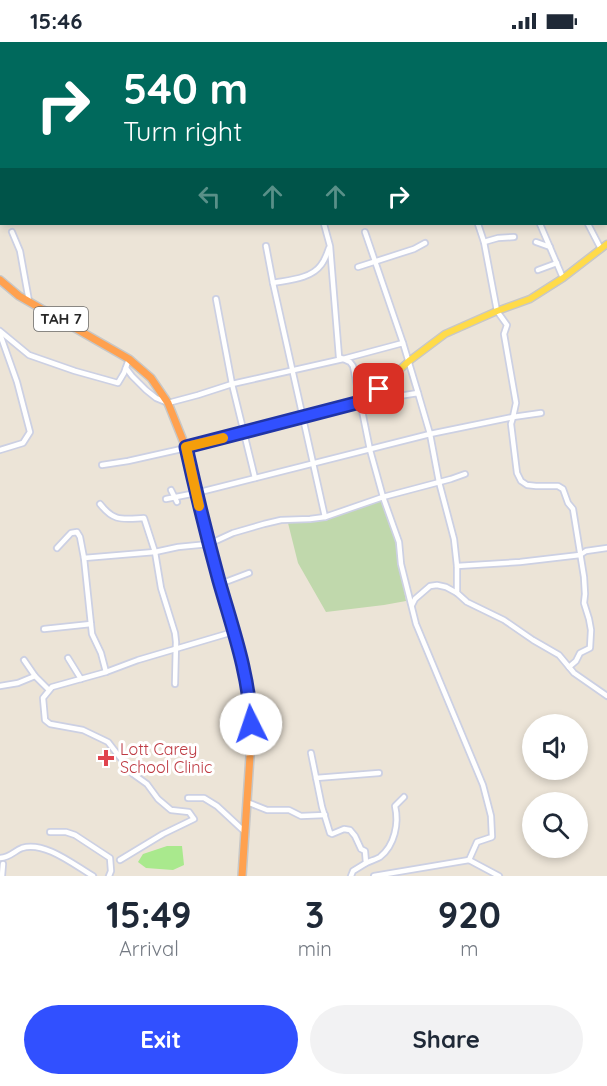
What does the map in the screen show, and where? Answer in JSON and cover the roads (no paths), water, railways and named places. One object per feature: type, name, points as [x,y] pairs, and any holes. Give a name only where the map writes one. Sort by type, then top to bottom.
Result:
[{"type":"highway","name":"TAH 7","points":[[0,280],[19,296],[129,359],[151,378],[168,403],[186,447],[209,544],[248,686],[251,741],[242,876]]},
{"type":"main road","points":[[186,447],[360,402],[445,334],[530,299],[563,278],[607,244]]},
{"type":"street","points":[[324,225],[330,246],[339,357],[353,366],[370,450],[399,542],[401,564],[416,624],[483,785],[488,805],[492,837],[477,842],[469,860]]},
{"type":"street","points":[[478,225],[497,311],[507,325],[504,334],[516,403],[511,424],[517,473],[521,481],[527,485],[558,486],[563,489],[573,509],[577,526],[584,603],[589,619],[591,643],[590,648],[580,652],[576,661],[569,667]]},
{"type":"street","points":[[540,225],[563,278]]},
{"type":"street","points":[[589,225],[601,249]]},
{"type":"street","points":[[12,232],[20,251],[29,301]]},
{"type":"street","points":[[365,232],[404,343],[430,434],[439,482],[454,539],[457,593]]},
{"type":"street","points":[[483,242],[514,237]]},
{"type":"street","points":[[536,242],[550,247]]},
{"type":"street","points":[[358,267],[414,249],[425,243]]},
{"type":"street","points":[[266,246],[325,517]]},
{"type":"street","points":[[273,283],[309,275],[317,270],[323,264],[330,246]]},
{"type":"street","points":[[538,270],[557,263]]},
{"type":"street","points":[[216,299],[232,384],[255,478]]},
{"type":"street","points":[[0,333],[30,355],[90,376],[118,383],[129,359]]},
{"type":"street","points":[[0,333],[17,382],[30,432],[23,443],[0,450]]},
{"type":"street","points":[[126,368],[146,390],[156,398],[168,403],[232,384],[404,343]]},
{"type":"street","points":[[360,402],[418,393]]},
{"type":"street","points":[[166,499],[175,500],[313,462],[430,434],[542,413]]},
{"type":"street","points":[[102,465],[128,462],[186,447]]},
{"type":"street","points":[[84,558],[155,552],[209,544],[233,533],[264,524],[280,520],[325,517],[383,497],[465,474]]},
{"type":"street","points":[[171,490],[175,500]]},
{"type":"street","points":[[100,504],[108,514],[114,517],[144,518],[155,552],[161,588],[175,633],[175,684]]},
{"type":"street","points":[[57,548],[70,533],[77,532],[84,558],[92,634],[101,653],[106,672]]},
{"type":"street","points":[[457,566],[580,555],[586,551],[607,548]]},
{"type":"street","points":[[220,584],[249,573]]},
{"type":"street","points":[[411,606],[415,599],[430,586],[446,587],[467,602],[504,620],[533,640],[560,654],[579,678],[607,696]]},
{"type":"street","points":[[44,629],[91,624]]},
{"type":"street","points":[[120,860],[163,834],[194,819],[189,812],[171,810],[147,784],[133,774],[108,742],[83,730],[50,724],[45,720],[43,698],[52,687],[234,632]]},
{"type":"street","points":[[68,658],[81,679]]},
{"type":"street","points":[[24,660],[49,690]]},
{"type":"street","points":[[0,686],[18,683],[35,676]]},
{"type":"street","points":[[311,753],[330,833],[344,829],[350,830],[361,849],[366,851],[366,863]]},
{"type":"street","points":[[316,778],[379,773]]},
{"type":"street","points":[[188,798],[204,798],[217,806],[245,832]]},
{"type":"street","points":[[351,876],[353,871],[380,857],[393,840],[397,818],[395,806],[404,798]]},
{"type":"street","points":[[247,802],[267,810],[289,810],[301,816],[325,815]]},
{"type":"street","points":[[50,832],[66,832],[75,835],[110,858],[109,876]]},
{"type":"street","points":[[0,858],[12,855],[21,848],[47,850],[93,876]]},
{"type":"street","points":[[374,876],[469,860],[499,876]]},
{"type":"street","points":[[2,876],[3,864]]},
{"type":"place","name":"Lott Carey School Clinic","points":[[106,758]]}]
